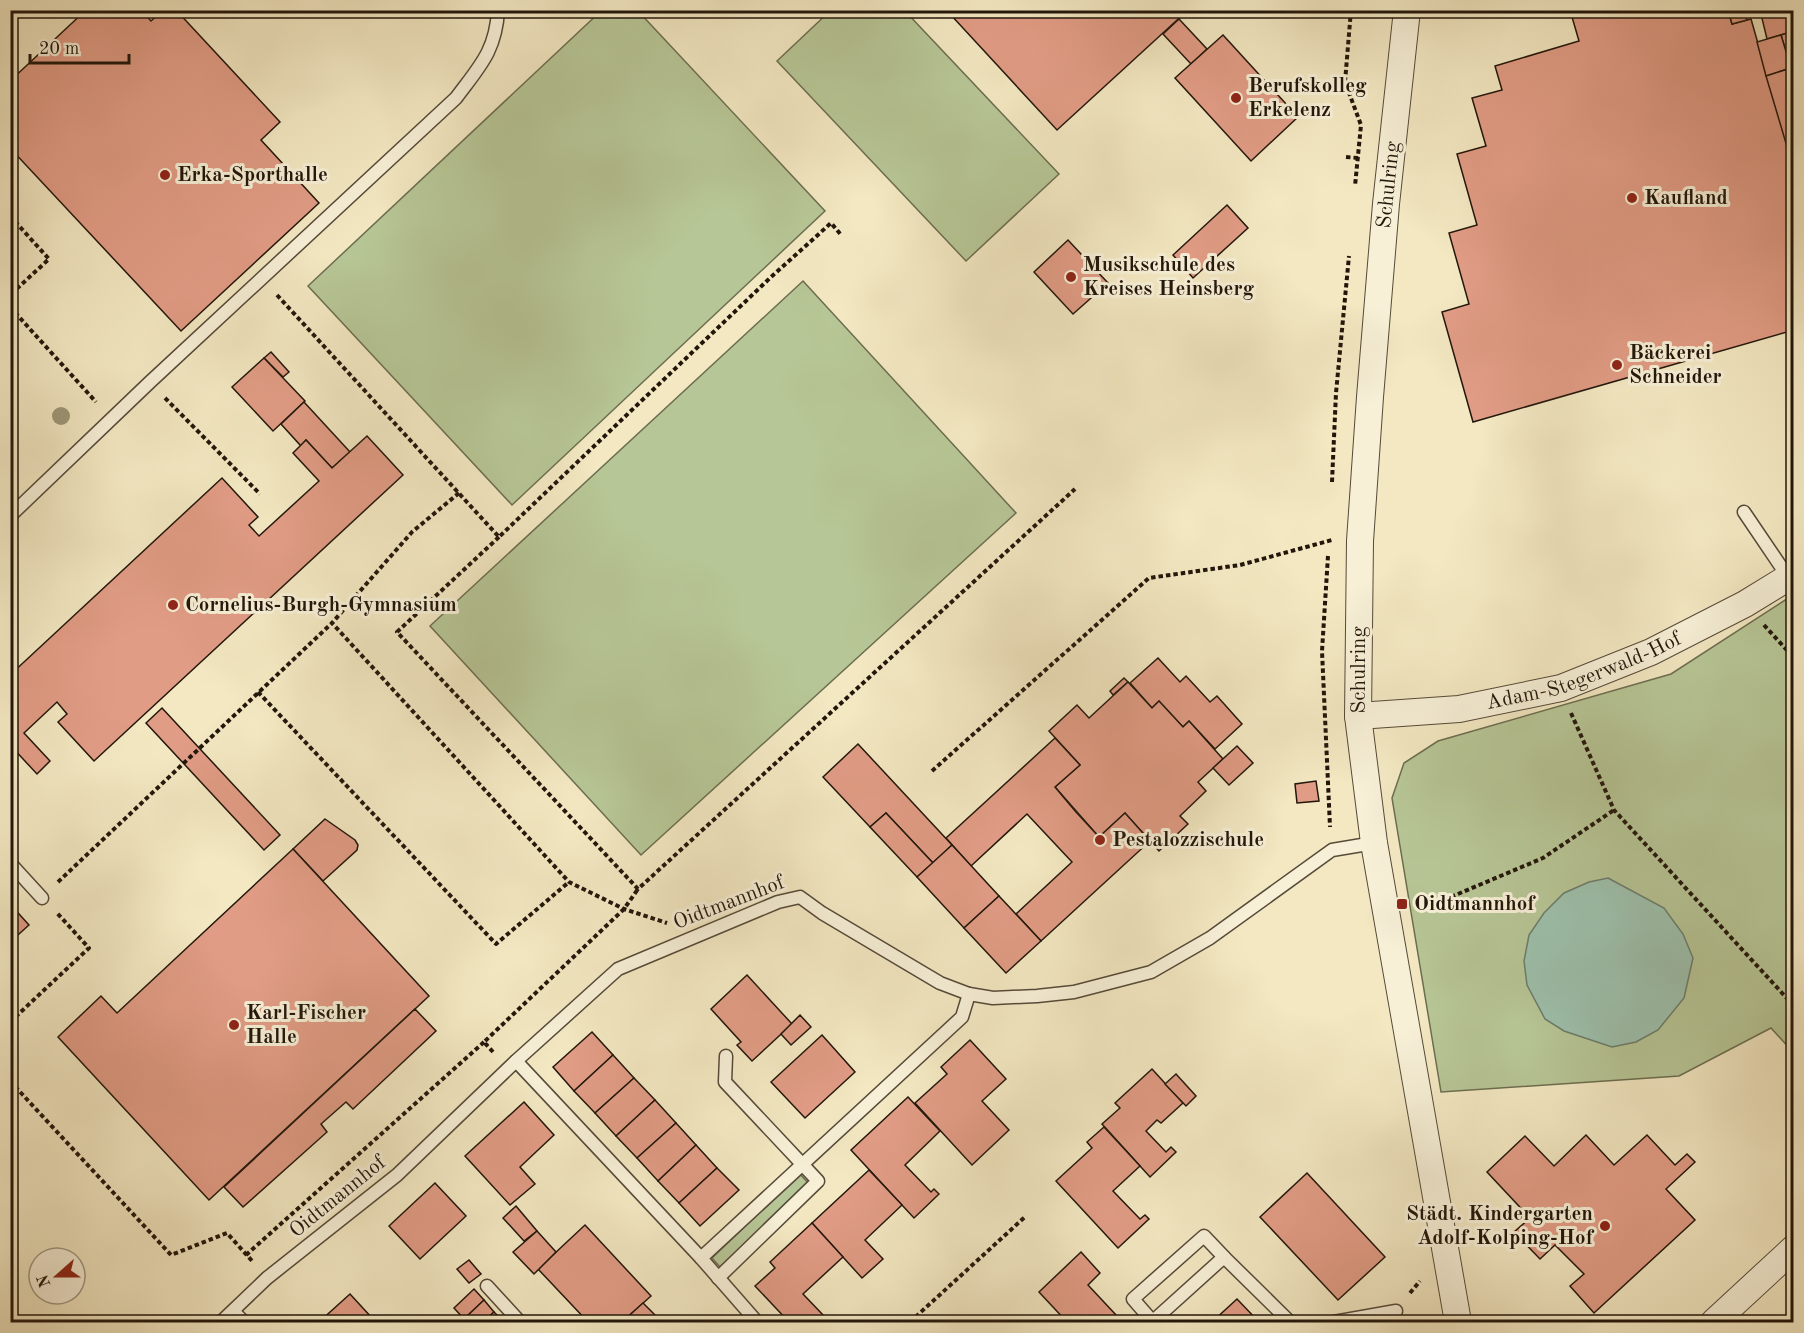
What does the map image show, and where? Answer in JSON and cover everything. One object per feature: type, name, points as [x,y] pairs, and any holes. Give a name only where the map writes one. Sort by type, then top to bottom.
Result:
[{"type":"street","name":"Schulring","points":[[1407,10],[1382,245],[1360,541],[1358,716],[1374,843],[1458,1323]]},
{"type":"street","name":"Adam-Stegerwald-Hof","points":[[1358,716],[1459,709],[1561,688],[1651,652],[1745,604],[1791,575]]},
{"type":"street","points":[[1713,1323],[1794,1248]]},
{"type":"lane","points":[[10,516],[150,382],[456,98],[489,54],[497,28],[498,10]]},
{"type":"lane","points":[[1744,512],[1791,575]]},
{"type":"lane","name":"Oidtmannhof","points":[[221,1323],[267,1278],[397,1175],[512,1065],[618,969],[694,936],[778,903],[800,897],[822,913],[940,983],[969,994],[993,998],[1074,992],[1151,972],[1210,938],[1332,850],[1374,843]]},
{"type":"lane","points":[[10,863],[42,898]]},
{"type":"lane","points":[[701,1258],[962,1017],[969,994]]},
{"type":"lane","points":[[718,1278],[818,1181],[725,1082],[726,1056]]},
{"type":"lane","points":[[512,1065],[701,1258],[757,1323]]},
{"type":"lane","points":[[1224,1257],[1152,1322],[1133,1299],[1204,1236],[1290,1323]]},
{"type":"lane","points":[[486,1287],[520,1323]]},
{"type":"lane","points":[[233,1311],[244,1323]]},
{"type":"lane","points":[[1334,1323],[1396,1311]]},
{"type":"path","points":[[1346,157],[1358,158]]},
{"type":"path","points":[[10,216],[49,259],[10,295]]},
{"type":"path","points":[[638,889],[397,633],[770,278],[831,223],[842,236]]},
{"type":"path","points":[[262,278],[499,537]]},
{"type":"path","points":[[10,307],[112,419]]},
{"type":"path","points":[[150,382],[260,494]]},
{"type":"path","points":[[10,1081],[171,1255],[227,1233],[246,1255],[484,1042],[624,909],[638,889],[1075,489]]},
{"type":"path","points":[[10,1022],[89,948],[42,898],[332,623],[412,532],[459,493]]},
{"type":"path","points":[[932,771],[1149,578],[1240,565],[1329,540],[1360,541]]},
{"type":"path","points":[[1745,604],[1794,658]]},
{"type":"path","points":[[332,623],[569,882],[624,909],[685,928],[694,936]]},
{"type":"path","points":[[1561,688],[1614,810],[1794,1006]]},
{"type":"path","points":[[258,692],[496,944],[569,882]]},
{"type":"path","points":[[1387,913],[1440,902],[1543,858],[1614,810]]},
{"type":"path","points":[[484,1042],[512,1065]]},
{"type":"path","points":[[910,1323],[1026,1216]]},
{"type":"shaded area","points":[[602,10],[638,11],[825,211],[512,505],[308,286]]},
{"type":"shaded area","points":[[831,10],[905,11],[1059,174],[966,261],[777,61]]},
{"type":"shaded area","points":[[803,281],[1016,513],[641,855],[430,626]]},
{"type":"shaded area","points":[[1793,595],[1793,1052],[1771,1028],[1679,1076],[1441,1092],[1392,798],[1404,763],[1438,741],[1671,674]]},
{"type":"shaded area","points":[[1608,878],[1664,908],[1683,934],[1693,958],[1684,998],[1658,1030],[1636,1042],[1612,1047],[1564,1031],[1545,1019],[1527,985],[1524,961],[1529,935],[1544,913],[1564,893],[1589,882]]},
{"type":"shaded area","points":[[800,1174],[809,1184],[720,1267],[712,1258]]},
{"type":"building","name":"Erka-Sporthalle","points":[[86,10],[141,10],[151,21],[163,10],[176,10],[280,122],[261,140],[319,203],[181,331],[10,148],[10,81]]},
{"type":"building","points":[[953,10],[1188,10],[1057,130],[950,14]]},
{"type":"building","name":"Kaufland","points":[[1570,10],[1728,10],[1732,24],[1751,19],[1794,170],[1794,330],[1473,422],[1442,312],[1469,304],[1449,233],[1477,225],[1457,154],[1486,146],[1472,98],[1502,90],[1495,66],[1579,41]]},
{"type":"building","points":[[1728,10],[1744,10],[1747,20],[1732,24]]},
{"type":"building","points":[[1760,10],[1794,10],[1794,31],[1767,39]]},
{"type":"building","points":[[1179,19],[1207,49],[1191,64],[1163,34]]},
{"type":"building","points":[[1794,31],[1794,78],[1781,35]]},
{"type":"building","name":"Berufskolleg Erkelenz","points":[[1223,35],[1298,117],[1251,161],[1175,78]]},
{"type":"building","points":[[1781,35],[1791,68],[1766,76],[1757,42]]},
{"type":"building","points":[[1791,68],[1794,78],[1794,170],[1766,76]]},
{"type":"building","points":[[1227,205],[1248,228],[1193,278],[1173,255]]},
{"type":"building","name":"Musikschule des Kreises Heinsberg","points":[[1068,240],[1108,283],[1073,314],[1034,272]]},
{"type":"building","points":[[271,352],[289,372],[283,377],[264,358]]},
{"type":"building","points":[[264,358],[305,401],[273,431],[232,387]]},
{"type":"building","points":[[304,402],[350,452],[332,468],[306,440],[301,446],[281,424]]},
{"type":"building","name":"Cornelius-Burgh-Gymnasium","points":[[367,436],[403,475],[94,761],[58,722],[67,714],[57,702],[24,733],[50,761],[37,774],[10,745],[10,675],[222,478],[258,517],[249,525],[259,536],[319,481],[293,453],[306,440],[332,468]]},
{"type":"building","points":[[1158,658],[1180,682],[1186,676],[1210,702],[1217,696],[1242,724],[1215,749],[1189,721],[1183,727],[1159,701],[1152,708],[1130,683]]},
{"type":"building","points":[[1124,678],[1128,682],[1113,695],[1110,691]]},
{"type":"building","points":[[1128,682],[1152,708],[1159,701],[1183,727],[1189,721],[1223,759],[1198,782],[1206,791],[1180,816],[1188,824],[1159,851],[1125,813],[1099,837],[1055,787],[1080,765],[1049,731],[1077,705],[1089,718]]},
{"type":"building","points":[[162,708],[280,835],[264,850],[146,723]]},
{"type":"building","name":"Pestalozzischule","points":[[1055,738],[1080,765],[1055,787],[1099,837],[1125,813],[1150,841],[1041,941],[1016,914],[1072,862],[1027,814],[971,866],[946,838]]},
{"type":"building","points":[[858,744],[952,845],[933,863],[886,813],[870,827],[823,777]]},
{"type":"building","points":[[1237,746],[1253,763],[1229,785],[1213,768]]},
{"type":"building","points":[[1316,781],[1319,801],[1297,803],[1295,784]]},
{"type":"building","points":[[886,813],[933,863],[917,877],[870,827]]},
{"type":"building","points":[[325,819],[355,840],[358,845],[357,850],[323,881],[293,849]]},
{"type":"building","points":[[952,845],[999,896],[964,928],[917,877]]},
{"type":"building","name":"Karl-Fischer Halle","points":[[293,849],[429,996],[209,1200],[58,1037],[101,996],[117,1013]]},
{"type":"building","points":[[999,896],[1041,941],[1006,973],[964,928]]},
{"type":"building","points":[[10,904],[29,925],[10,942]]},
{"type":"building","points":[[747,975],[792,1024],[752,1061],[737,1045],[741,1042],[711,1009]]},
{"type":"building","points":[[415,1009],[436,1031],[353,1109],[346,1102],[321,1124],[327,1132],[243,1207],[224,1187]]},
{"type":"building","points":[[800,1015],[811,1027],[791,1045],[781,1034]]},
{"type":"building","points":[[592,1032],[613,1055],[574,1091],[553,1067]]},
{"type":"building","points":[[822,1035],[855,1072],[805,1118],[771,1082]]},
{"type":"building","points":[[970,1040],[1006,1079],[982,1101],[1009,1130],[972,1165],[915,1103],[947,1074],[941,1067]]},
{"type":"building","points":[[613,1055],[634,1078],[595,1113],[574,1091]]},
{"type":"building","points":[[1152,1069],[1183,1103],[1161,1123],[1157,1120],[1146,1131],[1166,1152],[1171,1147],[1176,1152],[1150,1177],[1102,1124],[1120,1108],[1115,1103]]},
{"type":"building","points":[[1176,1074],[1196,1096],[1186,1106],[1165,1084]]},
{"type":"building","points":[[634,1078],[655,1100],[616,1136],[595,1113]]},
{"type":"building","points":[[908,1097],[940,1131],[905,1165],[931,1192],[934,1189],[939,1194],[914,1218],[851,1150]]},
{"type":"building","points":[[655,1100],[676,1123],[637,1158],[616,1136]]},
{"type":"building","points":[[524,1102],[554,1135],[520,1167],[535,1184],[510,1205],[465,1156]]},
{"type":"building","points":[[676,1123],[696,1145],[658,1181],[637,1158]]},
{"type":"building","points":[[1104,1127],[1140,1166],[1113,1191],[1140,1219],[1145,1215],[1149,1219],[1118,1248],[1056,1181],[1092,1148],[1087,1142]]},
{"type":"building","name":"Städt. Kindergarten Adolf-Kolping-Hof","points":[[1586,1135],[1614,1165],[1647,1135],[1675,1165],[1687,1154],[1695,1162],[1666,1189],[1695,1220],[1594,1313],[1570,1286],[1584,1274],[1555,1245],[1540,1259],[1514,1232],[1530,1218],[1487,1172],[1525,1136],[1554,1166]]},
{"type":"building","points":[[696,1145],[717,1168],[679,1203],[658,1181]]},
{"type":"building","points":[[717,1168],[739,1190],[700,1226],[679,1203]]},
{"type":"building","points":[[869,1170],[902,1205],[865,1240],[883,1259],[862,1278],[812,1223]]},
{"type":"building","points":[[1307,1173],[1385,1257],[1338,1300],[1260,1217]]},
{"type":"building","points":[[435,1183],[466,1216],[420,1259],[389,1226]]},
{"type":"building","points":[[516,1206],[537,1231],[524,1241],[503,1218]]},
{"type":"building","points":[[812,1223],[843,1257],[803,1294],[823,1315],[814,1322],[789,1322],[755,1286],[775,1268],[770,1262]]},
{"type":"building","points":[[585,1225],[651,1296],[622,1322],[588,1322],[538,1269]]},
{"type":"building","points":[[537,1231],[556,1252],[534,1274],[513,1252]]},
{"type":"building","points":[[1081,1252],[1100,1273],[1088,1285],[1116,1315],[1107,1322],[1067,1322],[1039,1292]]},
{"type":"building","points":[[469,1260],[481,1274],[469,1283],[457,1269]]},
{"type":"building","points":[[474,1289],[484,1300],[464,1319],[454,1308]]},
{"type":"building","points":[[350,1294],[372,1318],[367,1322],[319,1322]]},
{"type":"building","points":[[1237,1299],[1259,1322],[1212,1322]]},
{"type":"building","points":[[484,1300],[494,1312],[483,1322],[468,1322],[464,1319]]},
{"type":"building","points":[[643,1303],[662,1322],[622,1322]]},
{"type":"building","points":[[494,1312],[504,1322],[483,1322]]},
{"type":"place","name":"Berufskolleg Erkelenz","points":[[1236,98]]},
{"type":"place","name":"Erka-Sporthalle","points":[[165,175]]},
{"type":"place","name":"Kaufland","points":[[1632,198]]},
{"type":"place","name":"Musikschule des Kreises Heinsberg","points":[[1071,277]]},
{"type":"place","name":"Bäckerei Schneider","points":[[1617,365]]},
{"type":"place","name":"Cornelius-Burgh-Gymnasium","points":[[173,605]]},
{"type":"place","name":"Pestalozzischule","points":[[1100,840]]},
{"type":"place","name":"Oidtmannhof","points":[[1402,904]]},
{"type":"place","name":"Karl-Fischer Halle","points":[[234,1025]]},
{"type":"place","name":"Städt. Kindergarten Adolf-Kolping-Hof","points":[[1605,1226]]}]
